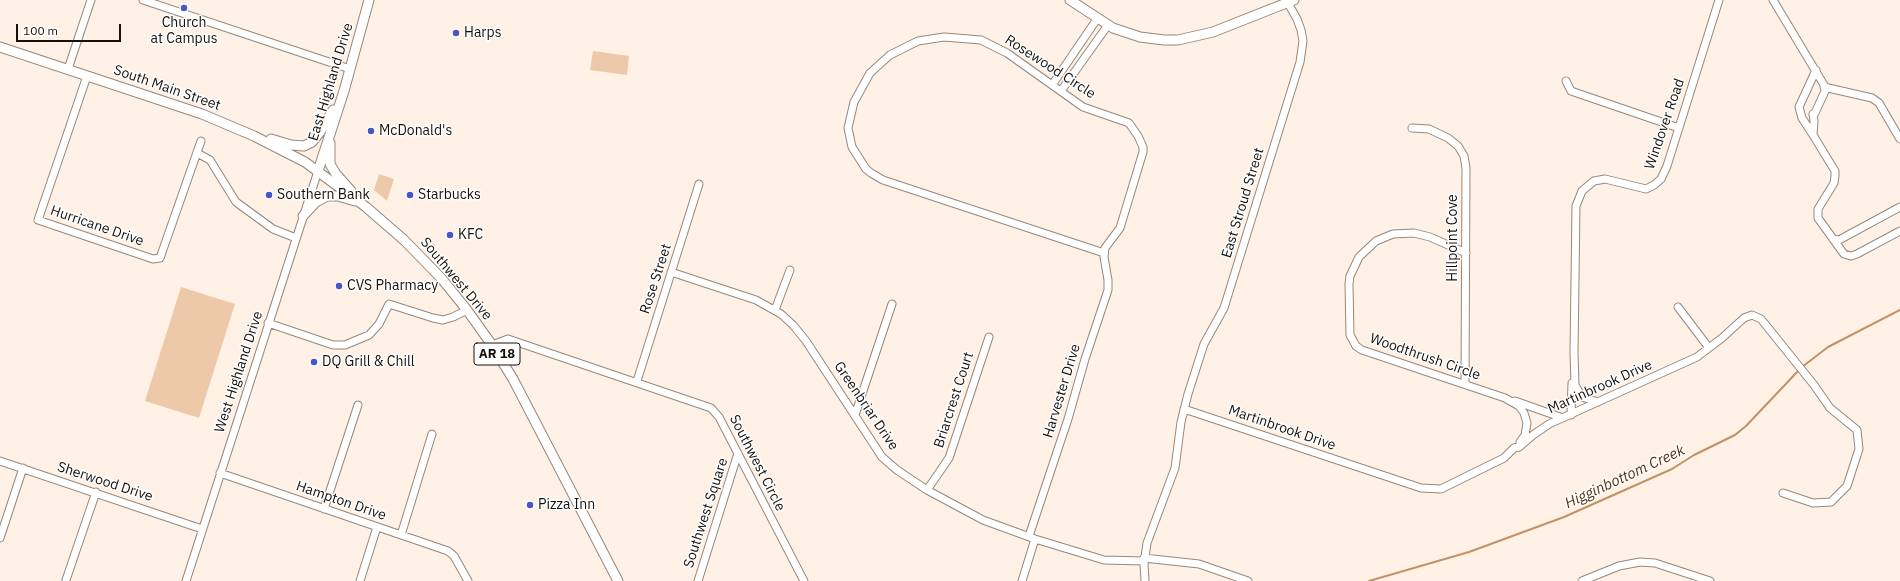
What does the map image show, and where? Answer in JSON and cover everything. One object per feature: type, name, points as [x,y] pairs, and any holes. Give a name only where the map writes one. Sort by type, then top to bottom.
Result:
[{"type":"main road","name":"East Highland Drive","points":[[318,171],[344,91],[369,0]]},
{"type":"main road","points":[[1070,0],[1108,25],[1140,37],[1164,40],[1178,40],[1213,32],[1291,1]]},
{"type":"main road","name":"South Main Street","points":[[0,47],[216,120],[288,152],[318,171]]},
{"type":"main road","points":[[216,120],[286,144],[304,146],[312,142],[320,132],[344,91]]},
{"type":"main road","points":[[330,132],[330,164],[336,174],[360,202]]},
{"type":"main road","name":"Southwest Drive","points":[[318,171],[360,202],[404,240],[442,279],[467,310],[492,345],[513,379],[618,581]]},
{"type":"main road","points":[[303,216],[316,202],[327,196],[338,196],[360,202]]},
{"type":"street","points":[[68,69],[91,0]]},
{"type":"street","points":[[143,0],[350,69]]},
{"type":"street","name":"Windover Road","points":[[1571,414],[1574,352],[1576,206],[1579,197],[1587,186],[1600,180],[1611,180],[1640,189],[1654,186],[1661,179],[1668,166],[1719,0]]},
{"type":"street","points":[[1773,0],[1816,70],[1825,91],[1815,113],[1800,114]]},
{"type":"street","name":"East Stroud Street","points":[[1145,581],[1144,559],[1147,542],[1175,468],[1184,409],[1204,344],[1224,308],[1300,62],[1302,41],[1301,30],[1291,1]]},
{"type":"street","points":[[1052,85],[1097,19]]},
{"type":"street","points":[[1061,91],[1108,25]]},
{"type":"street","name":"Rosewood Circle","points":[[944,37],[956,37],[987,42],[1007,53],[1052,85],[1083,107],[1129,123],[1138,136],[1143,147],[1143,152],[1120,228],[1108,243],[1104,253],[883,180],[866,168],[850,139],[848,128],[854,102],[870,74],[890,55],[918,41],[944,37]]},
{"type":"street","points":[[1816,70],[1800,103],[1800,114],[1835,172],[1834,183],[1818,209],[1818,218],[1844,254],[1851,256],[1900,231]]},
{"type":"street","name":"Hurricane Drive","points":[[87,76],[38,220],[153,259],[158,259],[162,257],[197,153]]},
{"type":"street","points":[[1566,81],[1571,91],[1679,128]]},
{"type":"street","points":[[1824,87],[1872,98],[1878,103],[1900,139]]},
{"type":"street","points":[[1812,114],[1814,121],[1813,135]]},
{"type":"street","name":"Hillpoint Cove","points":[[1412,128],[1429,129],[1448,138],[1458,146],[1464,156],[1466,168],[1465,384]]},
{"type":"street","points":[[201,141],[197,153],[210,160],[236,202],[273,229],[296,238]]},
{"type":"street","name":"West Highland Drive","points":[[186,581],[318,171]]},
{"type":"street","name":"Rose Street","points":[[636,381],[699,184]]},
{"type":"street","points":[[1833,239],[1839,240],[1900,207]]},
{"type":"street","name":"Woodthrush Circle","points":[[1466,253],[1418,233],[1393,234],[1376,241],[1361,254],[1355,263],[1349,284],[1349,332],[1356,346],[1362,350],[1563,418]]},
{"type":"street","name":"Harvester Drive","points":[[1022,581],[1032,538],[1085,359],[1108,290],[1104,253]]},
{"type":"street","points":[[775,310],[790,270]]},
{"type":"street","name":"Greenbriar Drive","points":[[671,272],[756,300],[775,310],[802,334],[882,457],[897,470],[927,490],[983,520],[1032,538],[1104,560],[1144,559],[1199,564],[1248,581]]},
{"type":"street","points":[[268,323],[333,344],[345,345],[369,335],[379,324],[389,304],[443,320],[467,310]]},
{"type":"street","points":[[855,415],[892,304]]},
{"type":"street","points":[[1678,307],[1709,348]]},
{"type":"street","name":"Martinbrook Drive","points":[[1184,409],[1428,489],[1448,487],[1504,458],[1514,448],[1519,447],[1549,424],[1684,363],[1709,348],[1744,318],[1752,315],[1762,319],[1830,408],[1857,430],[1859,449],[1847,486],[1831,502],[1813,503],[1783,493]]},
{"type":"street","name":"Briarcrest Court","points":[[927,490],[949,458],[989,337]]},
{"type":"street","name":"Southwest Circle","points":[[492,345],[508,339],[636,381],[710,408],[719,417],[804,581]]},
{"type":"street","name":"Windover Road","points":[[1574,352],[1576,388],[1584,398],[1598,402]]},
{"type":"street","name":"Woodthrush Circle","points":[[1505,398],[1519,406],[1524,413],[1527,423],[1525,435],[1514,448]]},
{"type":"street","points":[[324,509],[358,405]]},
{"type":"street","points":[[401,535],[432,434]]},
{"type":"street","name":"Southwest Square","points":[[698,581],[738,453]]},
{"type":"street","name":"Sherwood Drive","points":[[0,461],[96,492],[202,529]]},
{"type":"street","points":[[0,538],[22,468]]},
{"type":"street","name":"Hampton Drive","points":[[220,473],[452,554],[468,581]]},
{"type":"street","points":[[66,580],[96,492]]},
{"type":"street","points":[[360,581],[377,527]]},
{"type":"street","points":[[1582,581],[1619,566],[1640,562],[1655,563],[1701,580],[1710,581]]},
{"type":"shaded area","points":[[593,51],[629,56],[627,75],[590,70]]},
{"type":"shaded area","points":[[379,174],[394,179],[387,201],[374,190]]},
{"type":"shaded area","points":[[181,287],[235,304],[199,418],[145,401]]},
{"type":"waterway","name":"Higginbottom Creek","points":[[1802,367],[1828,347],[1900,310]]},
{"type":"waterway","name":"Higginbottom Creek","points":[[1369,581],[1469,552],[1564,517],[1672,469],[1694,455],[1735,435],[1746,426],[1799,370]]},
{"type":"place","name":"Church at Campus","points":[[184,8]]},
{"type":"place","name":"Harps","points":[[456,33]]},
{"type":"place","name":"McDonald's","points":[[371,131]]},
{"type":"place","name":"Southern Bank","points":[[269,195]]},
{"type":"place","name":"Starbucks","points":[[410,195]]},
{"type":"place","name":"KFC","points":[[450,235]]},
{"type":"place","name":"CVS Pharmacy","points":[[339,286]]},
{"type":"place","name":"DQ Grill & Chill","points":[[314,362]]},
{"type":"place","name":"Pizza Inn","points":[[530,505]]}]
